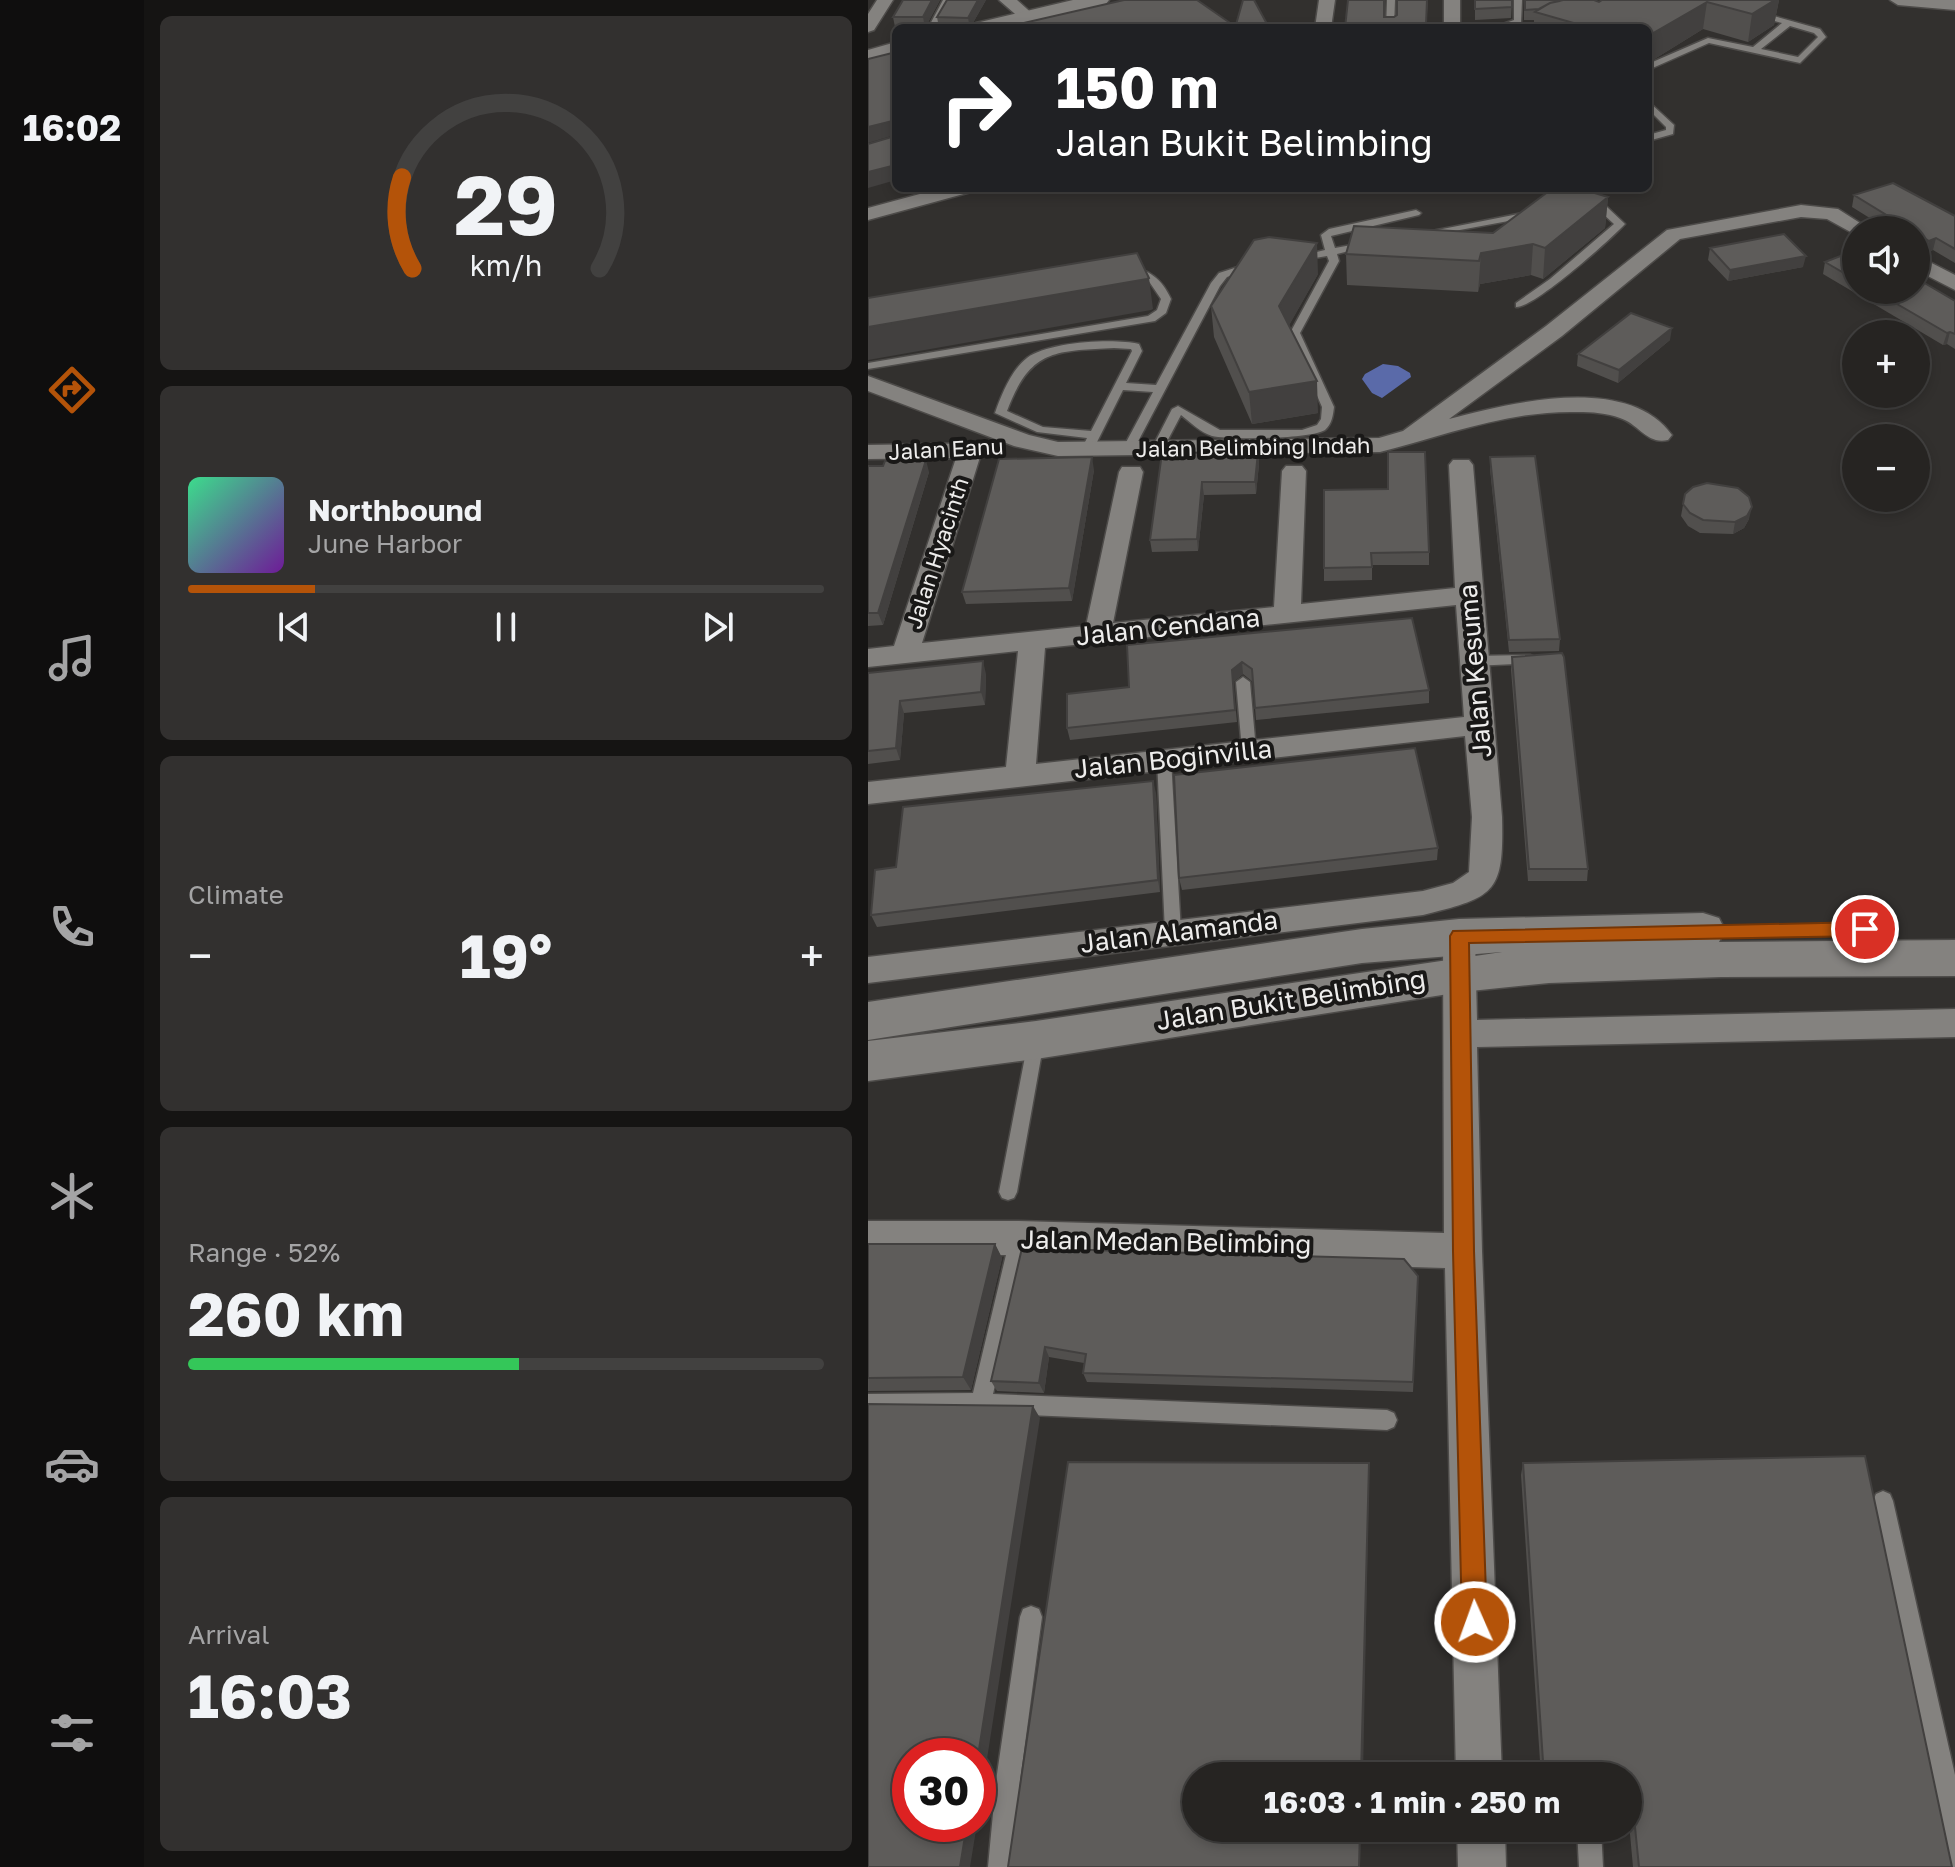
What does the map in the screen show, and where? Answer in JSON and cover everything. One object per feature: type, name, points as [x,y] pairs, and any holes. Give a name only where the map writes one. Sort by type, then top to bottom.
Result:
[{"type":"main road","name":"Jalan Bukit Belimbing","points":[[868,1061],[1036,1040],[1460,955],[1955,929]]},
{"type":"main road","name":"Jalan Bukit Belimbing","points":[[868,1021],[1362,946],[1549,965],[1721,959],[1955,958]]},
{"type":"street","points":[[874,39],[885,0]]},
{"type":"street","points":[[1007,0],[1028,17]]},
{"type":"street","points":[[1000,24],[1099,0]]},
{"type":"street","points":[[1324,24],[1327,0]]},
{"type":"street","points":[[1452,0],[1452,24]]},
{"type":"street","points":[[1898,0],[1955,5]]},
{"type":"street","points":[[868,214],[949,192]]},
{"type":"street","name":"Jalan Belimbing Indah","points":[[868,383],[1022,441],[1058,449],[1091,443],[1130,460],[1158,448],[1380,445],[1411,436],[1432,421],[1554,331],[1674,234],[1801,211],[1831,213],[1842,219]]},
{"type":"street","points":[[1930,269],[1955,284]]},
{"type":"street","points":[[1411,436],[1526,409],[1566,406],[1632,414],[1660,435]]},
{"type":"street","name":"Jalan Eanu","points":[[868,452],[970,451],[1012,447],[1022,441]]},
{"type":"street","name":"Jalan Hyacinth","points":[[905,654],[970,451]]},
{"type":"street","points":[[1098,634],[1130,460]]},
{"type":"street","name":"Jalan Kesuma","points":[[1461,465],[1488,844],[1484,877]]},
{"type":"street","points":[[1287,614],[1294,471]]},
{"type":"street","name":"Jalan Cendana","points":[[868,658],[1468,595]]},
{"type":"street","points":[[1020,776],[1032,641]]},
{"type":"street","name":"Jalan Boginvilla","points":[[868,793],[1478,725]]},
{"type":"street","name":"Jalan Alamanda","points":[[868,970],[1423,903],[1463,893],[1484,877]]},
{"type":"street","points":[[1460,955],[1463,1251],[1479,1762]]},
{"type":"street","points":[[1461,1034],[1955,1023]]},
{"type":"street","name":"Jalan Medan Belimbing","points":[[868,1238],[1019,1238],[1463,1251]]},
{"type":"street","points":[[1481,1842],[1482,1867]]},
{"type":"lane","points":[[934,24],[947,0]]},
{"type":"lane","points":[[1390,24],[1391,0]]},
{"type":"lane","points":[[1509,24],[1518,21],[1518,0]]},
{"type":"lane","points":[[1652,65],[1708,40],[1791,59],[1805,57],[1821,33],[1749,11]]},
{"type":"lane","points":[[1755,50],[1789,22]]},
{"type":"lane","points":[[1652,113],[1671,127],[1670,132],[1652,137]]},
{"type":"lane","points":[[1520,305],[1554,281],[1620,224],[1604,209],[1579,206]]},
{"type":"lane","points":[[1406,237],[1552,211]]},
{"type":"lane","points":[[1153,403],[1192,415],[1207,432],[1220,434],[1303,433],[1321,427],[1327,419],[1328,407],[1295,333],[1334,261],[1326,235],[1416,213]]},
{"type":"lane","points":[[1483,236],[1497,220]]},
{"type":"lane","points":[[1286,260],[1376,247]]},
{"type":"lane","points":[[1130,460],[1160,389],[1223,275],[1240,267],[1270,262]]},
{"type":"lane","points":[[868,366],[1151,319],[1162,311],[1166,299],[1161,285],[1133,269],[1113,268]]},
{"type":"lane","points":[[1120,282],[1151,277]]},
{"type":"lane","points":[[1127,343],[1135,346],[1137,351],[1119,386],[1091,443],[1005,417],[1002,409],[1028,362],[1041,355],[1127,343]]},
{"type":"lane","points":[[1119,386],[1160,389]]},
{"type":"lane","points":[[1158,448],[1178,409]]},
{"type":"lane","points":[[1473,661],[1549,659]]},
{"type":"lane","points":[[1243,682],[1249,750]]},
{"type":"lane","points":[[1164,759],[1173,932]]},
{"type":"lane","points":[[1008,1192],[1036,1040]]},
{"type":"lane","points":[[981,1403],[1019,1238]]},
{"type":"lane","points":[[868,1404],[981,1403],[1387,1420]]},
{"type":"lane","points":[[1883,1501],[1954,1823],[1955,1867]]},
{"type":"lane","points":[[1000,1867],[1008,1781],[1031,1617]]},
{"type":"lane","points":[[1590,1842],[1591,1867]]},
{"type":"water","points":[[1383,364],[1398,366],[1410,373],[1411,377],[1382,398],[1372,393],[1362,379]]},
{"type":"building","points":[[903,0],[932,0],[923,17],[893,17]]},
{"type":"building","points":[[947,0],[978,0],[968,18],[937,17]]},
{"type":"building","points":[[1124,0],[1197,0],[1232,24],[1019,24]]},
{"type":"building","points":[[1243,0],[1254,0],[1267,24],[1236,24]]},
{"type":"building","points":[[1348,0],[1384,0],[1384,17],[1394,17],[1397,15],[1397,0],[1427,0],[1426,24],[1345,24]]},
{"type":"building","points":[[1475,0],[1512,0],[1512,7],[1475,9]]},
{"type":"building","points":[[1525,0],[1560,1],[1539,9],[1525,10]]},
{"type":"building","points":[[1563,0],[1775,0],[1752,14],[1707,2],[1652,34],[1652,24],[1577,24],[1535,12]]},
{"type":"building","points":[[892,53],[892,121],[868,127],[868,59]]},
{"type":"building","points":[[892,137],[892,166],[868,172],[868,144]]},
{"type":"building","points":[[1893,183],[1955,216],[1955,249],[1936,238],[1930,241],[1930,216],[1888,216],[1854,195]]},
{"type":"building","points":[[1548,192],[1591,192],[1608,197],[1545,248],[1533,244],[1481,253],[1479,261],[1346,254],[1354,226],[1493,233]]},
{"type":"building","points":[[1784,234],[1806,256],[1730,270],[1710,248]]},
{"type":"building","points":[[1269,237],[1317,243],[1279,306],[1317,381],[1249,392],[1211,306],[1254,240]]},
{"type":"building","points":[[1137,253],[1147,279],[868,327],[868,298]]},
{"type":"building","points":[[1842,255],[1842,272],[1825,262]]},
{"type":"building","points":[[1930,286],[1955,301],[1955,334],[1947,333],[1930,323],[1930,320],[1897,304],[1930,304]]},
{"type":"building","points":[[1631,313],[1672,328],[1619,370],[1578,354]]},
{"type":"building","points":[[1258,452],[1255,482],[1202,482],[1197,539],[1150,540],[1162,453]]},
{"type":"building","points":[[1388,452],[1425,452],[1429,552],[1371,553],[1372,567],[1324,568],[1324,490],[1388,489]]},
{"type":"building","points":[[1535,456],[1560,639],[1509,640],[1490,457]]},
{"type":"building","points":[[1092,457],[1069,588],[962,592],[999,459]]},
{"type":"building","points":[[926,460],[878,613],[868,613],[868,466],[883,466],[885,461]]},
{"type":"building","points":[[1707,483],[1738,488],[1749,497],[1752,507],[1747,516],[1735,522],[1703,520],[1690,513],[1683,504],[1685,494],[1693,487]]},
{"type":"building","points":[[1412,618],[1429,690],[1255,708],[1252,669],[1242,662],[1232,670],[1235,710],[1067,728],[1067,694],[1129,687],[1127,645]]},
{"type":"building","points":[[1562,653],[1588,869],[1529,869],[1512,657]]},
{"type":"building","points":[[983,661],[981,692],[900,701],[896,748],[868,751],[868,673]]},
{"type":"building","points":[[1415,748],[1438,848],[1179,878],[1174,775]]},
{"type":"building","points":[[1153,781],[1158,880],[871,915],[875,870],[896,867],[903,807]]},
{"type":"building","points":[[868,1244],[995,1244],[963,1377],[868,1378]]},
{"type":"building","points":[[1022,1248],[1404,1259],[1418,1276],[1413,1382],[1083,1373],[1086,1354],[1045,1347],[1039,1383],[991,1381]]},
{"type":"building","points":[[868,1404],[1033,1406],[981,1738],[892,1738],[892,1842],[964,1842],[960,1867],[868,1867]]},
{"type":"building","points":[[1865,1456],[1952,1867],[1639,1867],[1636,1842],[1642,1842],[1642,1762],[1543,1762],[1523,1463]]},
{"type":"building","points":[[1068,1462],[1369,1463],[1361,1762],[1182,1762],[1182,1842],[1360,1842],[1359,1867],[1008,1867]]},
{"type":"route","points":[[1475,1622],[1463,1251],[1459,936],[1547,932],[1865,929]]}]
